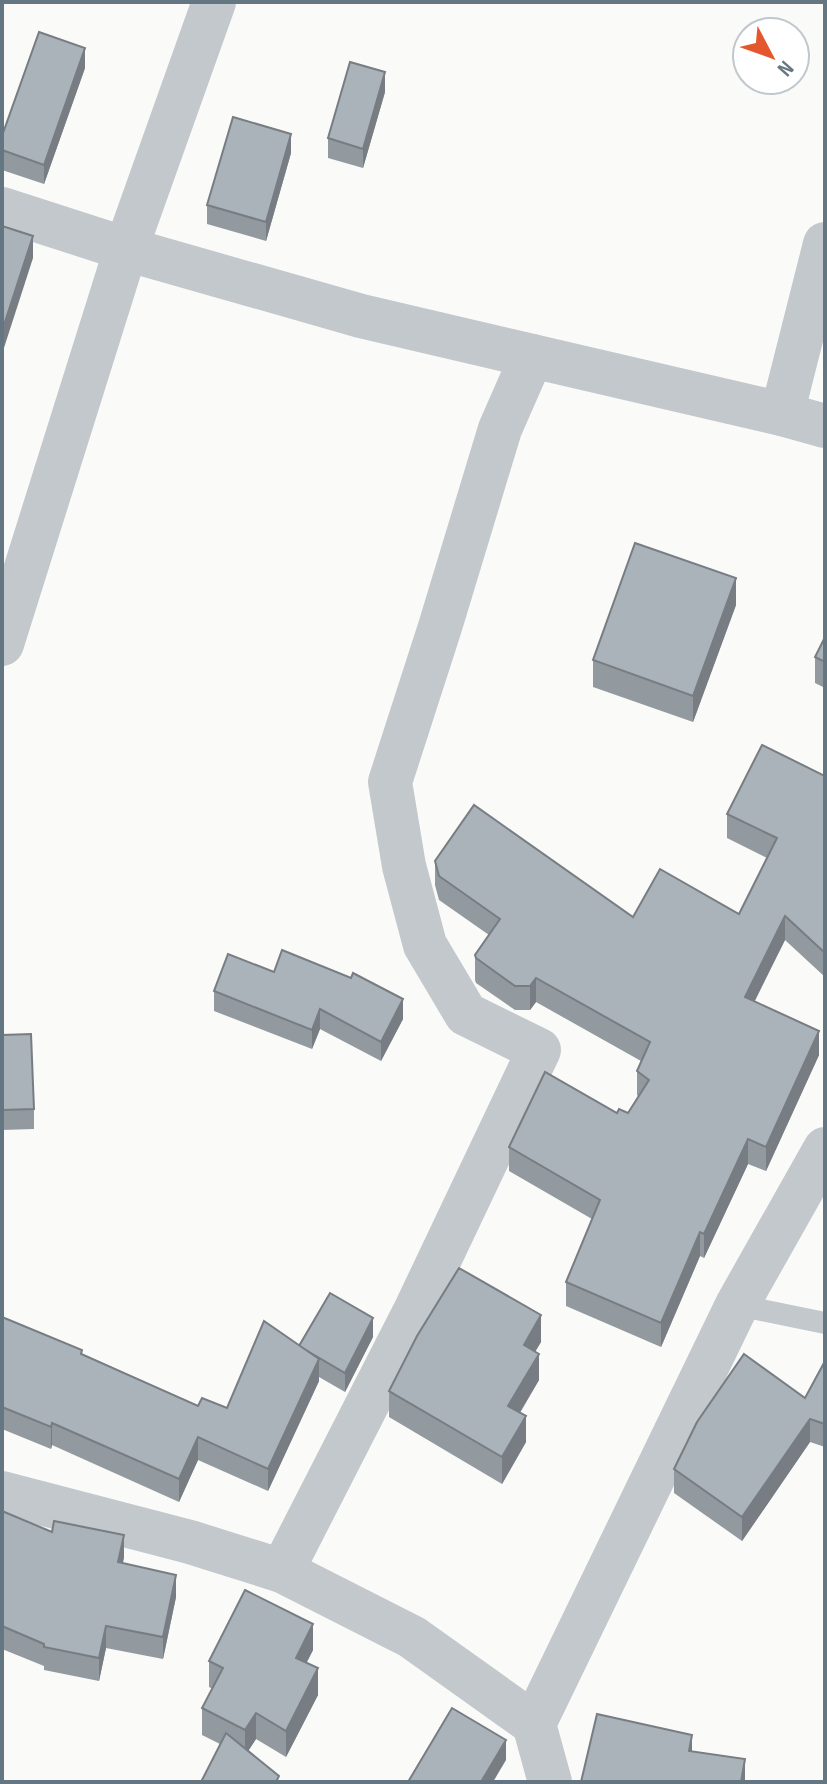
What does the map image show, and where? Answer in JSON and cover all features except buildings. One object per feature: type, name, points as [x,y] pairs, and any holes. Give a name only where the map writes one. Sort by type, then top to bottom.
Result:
[{"type":"street","points":[[2,644],[126,249],[214,2]]},
{"type":"street","points":[[2,209],[126,249],[361,316],[825,426]]},
{"type":"street","points":[[782,414],[825,244]]},
{"type":"street","points":[[282,1571],[416,1309],[539,1050],[466,1014],[425,945],[404,866],[390,782],[500,429],[532,356]]},
{"type":"street","points":[[534,1724],[737,1305],[825,1149]]},
{"type":"street","points":[[2,1493],[190,1542],[282,1571],[412,1637],[534,1724],[550,1782]]},
{"type":"lane","points":[[737,1305],[825,1323]]}]
